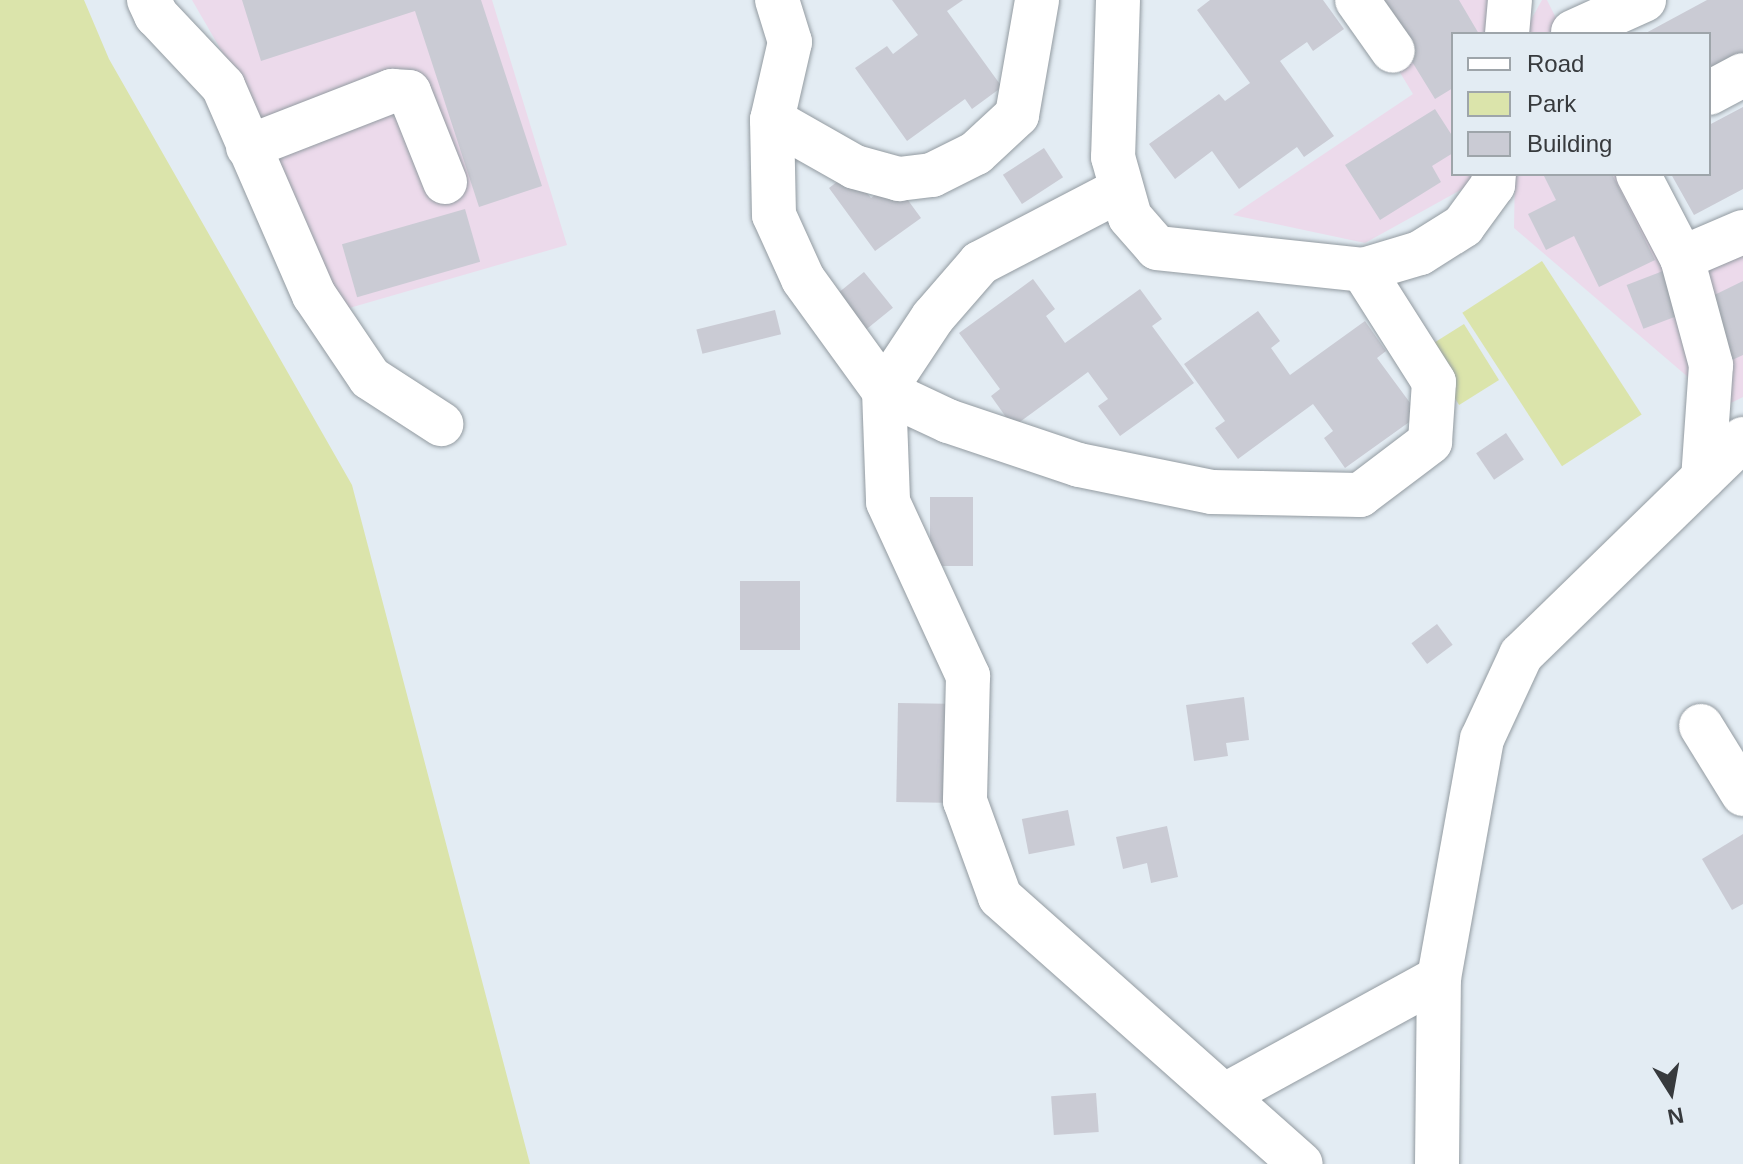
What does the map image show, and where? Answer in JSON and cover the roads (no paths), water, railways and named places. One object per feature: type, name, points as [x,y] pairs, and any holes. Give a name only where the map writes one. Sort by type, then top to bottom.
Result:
[{"type":"street","points":[[149,0],[156,15],[223,86],[314,295],[370,378],[441,424]]},
{"type":"street","points":[[777,0],[790,42],[772,120],[774,215],[803,279],[884,391],[948,421],[1079,465],[1212,492],[1360,495],[1430,442],[1434,382],[1363,270]]},
{"type":"street","points":[[772,120],[855,167],[899,179],[932,175],[976,153],[1017,115],[1037,0]]},
{"type":"street","points":[[1118,0],[1113,157],[1130,217],[1157,248],[1363,270],[1420,253],[1463,226],[1493,185],[1494,176]]},
{"type":"street","points":[[1357,0],[1393,51]]},
{"type":"street","points":[[1507,32],[1510,0]]},
{"type":"street","points":[[1568,22],[1644,0]]},
{"type":"street","points":[[1711,92],[1743,75]]},
{"type":"street","points":[[248,147],[392,91],[409,92],[445,182]]},
{"type":"street","points":[[1639,176],[1682,258],[1711,365],[1703,478]]},
{"type":"street","points":[[1120,190],[980,263],[933,317],[884,391],[888,502],[968,676],[965,801],[1000,897],[1227,1094],[1301,1164]]},
{"type":"street","points":[[1682,258],[1743,232]]},
{"type":"street","points":[[1437,1164],[1439,978],[1482,739],[1521,655],[1743,439]]},
{"type":"street","points":[[1701,726],[1743,794]]},
{"type":"street","points":[[1227,1094],[1439,978]]}]
